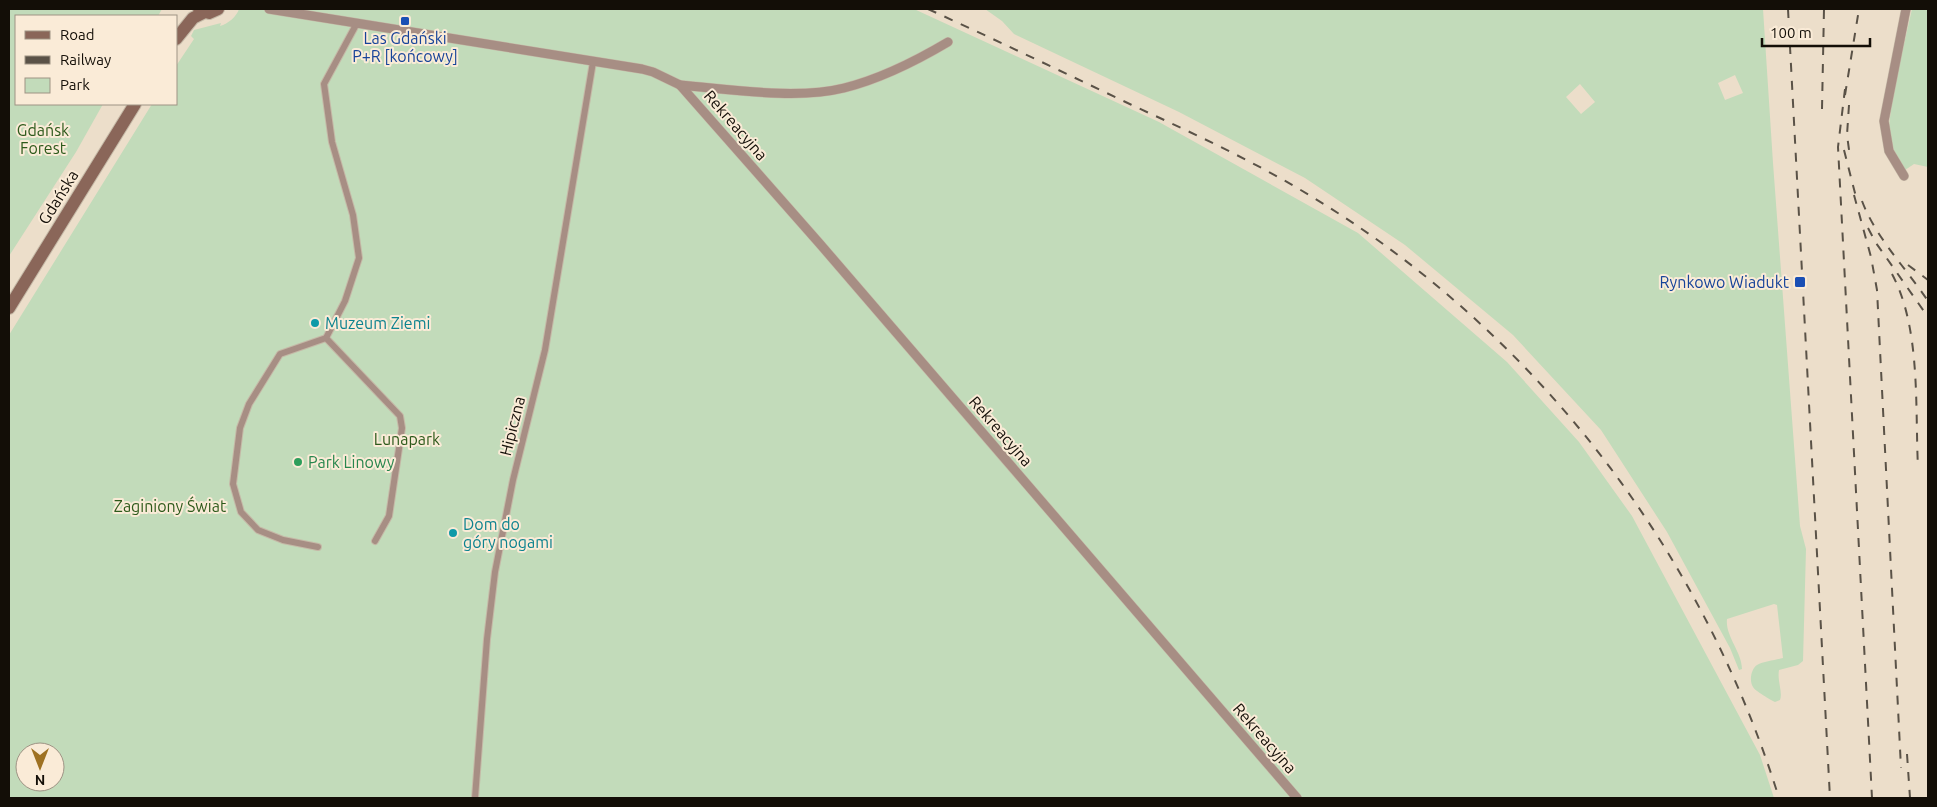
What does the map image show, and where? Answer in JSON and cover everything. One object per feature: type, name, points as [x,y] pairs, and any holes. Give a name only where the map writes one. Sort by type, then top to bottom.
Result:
[{"type":"main road","points":[[178,30],[190,9]]},
{"type":"main road","points":[[178,37],[202,10],[212,12],[218,9]]},
{"type":"main road","name":"Gdańska","points":[[9,308],[134,105]]},
{"type":"street","name":"Rekreacyjna","points":[[269,9],[653,72],[680,85],[758,92],[812,92],[843,88],[893,71],[948,42]]},
{"type":"street","points":[[1904,176],[1889,151],[1884,121],[1906,9]]},
{"type":"street","points":[[318,547],[283,540],[258,530],[241,512],[233,484],[240,428],[249,404],[280,354],[326,338],[345,301],[358,258],[353,215],[332,142],[324,84],[356,23]]},
{"type":"street","name":"Hipiczna","points":[[474,798],[487,639],[496,572],[513,480],[545,350],[594,62]]},
{"type":"street","name":"Rekreacyjna","points":[[680,85],[820,244],[1297,798]]},
{"type":"street","points":[[326,338],[400,416],[402,428],[389,516],[375,542]]},
{"type":"green space","name":"Gdańsk Forest","points":[[9,9],[162,9],[159,15],[15,15],[15,105],[102,105],[76,152],[9,256]]},
{"type":"green space","points":[[239,9],[914,9],[1159,122],[1358,233],[1507,362],[1579,442],[1632,516],[1760,755],[1774,798],[9,798],[9,335],[151,105],[178,105],[178,63],[194,39],[191,36],[194,30],[221,23],[220,26],[232,19]]},
{"type":"green space","points":[[985,9],[1763,9],[1800,526],[1806,549],[1803,661],[1798,665],[1779,670],[1780,700],[1775,702],[1757,691],[1753,687],[1751,678],[1753,669],[1757,665],[1783,658],[1777,605],[1774,604],[1727,619],[1728,632],[1741,663],[1742,669],[1739,670],[1730,648],[1667,532],[1601,430],[1513,335],[1405,245],[1305,178],[1179,112],[1014,34],[1002,21]],"holes":[[[1735,75],[1743,93],[1725,100],[1718,83]],[[1580,84],[1595,102],[1581,114],[1566,97]]]},
{"type":"green space","points":[[1912,9],[1928,9],[1928,167],[1914,164],[1905,170],[1895,156],[1888,135],[1893,92]]},
{"type":"railway","points":[[928,9],[1204,139],[1292,185],[1395,253],[1470,314],[1539,382],[1601,456],[1657,535],[1705,619],[1746,707],[1779,798]]},
{"type":"railway","points":[[1788,9],[1830,798]]},
{"type":"railway","points":[[1822,109],[1824,9]]},
{"type":"railway","points":[[1845,95],[1859,9]]},
{"type":"railway","points":[[1845,89],[1838,147],[1872,798]]},
{"type":"railway","points":[[1849,105],[1847,135],[1850,157]]},
{"type":"railway","points":[[1844,150],[1857,201]]},
{"type":"railway","points":[[1854,195],[1871,257],[1877,290],[1901,768]]},
{"type":"railway","points":[[1862,201],[1875,228],[1928,301]]},
{"type":"railway","points":[[1868,228],[1876,243],[1928,317]]},
{"type":"railway","points":[[1908,265],[1928,280]]},
{"type":"railway","points":[[1892,274],[1908,319],[1912,343],[1915,368],[1918,468]]},
{"type":"railway","points":[[1907,754],[1910,798]]},
{"type":"place","name":"Las Gdański P+R [końcowy]","points":[[405,21]]},
{"type":"place","name":"Rynkowo Wiadukt","points":[[1800,282]]},
{"type":"place","name":"Muzeum Ziemi","points":[[315,323]]},
{"type":"place","name":"Park Linowy","points":[[298,462]]},
{"type":"place","name":"Dom do góry nogami","points":[[453,533]]},
{"type":"park label","name":"Lunapark","points":[[407,439]]},
{"type":"park label","name":"Zaginiony Świat","points":[[170,506]]}]
